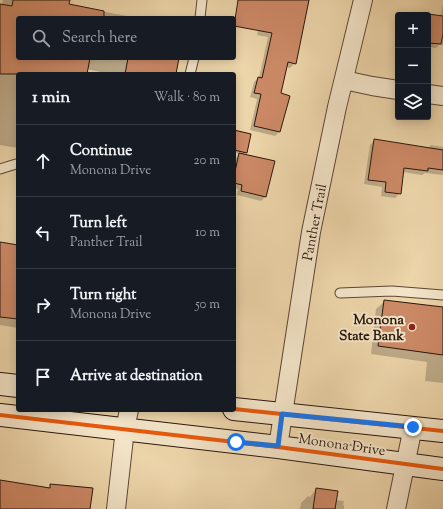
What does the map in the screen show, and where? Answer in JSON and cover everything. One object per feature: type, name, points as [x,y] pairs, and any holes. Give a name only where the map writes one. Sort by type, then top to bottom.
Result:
[{"type":"street","name":"Panther Trail","points":[[278,446],[312,232],[337,108],[362,0]]},
{"type":"street","points":[[344,80],[395,90]]},
{"type":"street","points":[[431,94],[443,96]]},
{"type":"street","points":[[0,384],[16,386]]},
{"type":"street","name":"Monona Drive","points":[[236,409],[443,431]]},
{"type":"street","name":"Monona Drive","points":[[0,415],[127,420],[278,446],[443,469]]},
{"type":"street","points":[[116,509],[127,420]]},
{"type":"street","points":[[396,509],[404,464],[413,427]]},
{"type":"lane","points":[[200,16],[202,0]]},
{"type":"lane","points":[[190,72],[194,60]]},
{"type":"lane","points":[[0,169],[16,164]]},
{"type":"lane","points":[[340,293],[392,291],[443,295]]},
{"type":"building","points":[[13,0],[70,0],[69,4],[104,11],[104,16],[16,16],[16,60],[90,60],[87,72],[16,72],[16,74],[0,74],[0,4],[12,6]]},
{"type":"building","points":[[238,0],[309,0],[296,64],[288,62],[281,93],[290,96],[280,132],[254,126],[261,94],[254,93],[258,77],[262,78],[272,33],[236,26],[236,16]]},
{"type":"building","points":[[431,14],[443,16],[443,34],[441,44],[431,43]]},
{"type":"building","points":[[128,60],[179,60],[176,72],[125,72]]},
{"type":"building","points":[[236,130],[251,134],[247,153],[236,150]]},
{"type":"building","points":[[374,139],[443,150],[443,170],[428,168],[428,171],[404,168],[401,194],[385,192],[386,182],[368,180]]},
{"type":"building","points":[[239,153],[275,161],[266,197],[241,191],[242,185],[236,184],[236,167]]},
{"type":"building","points":[[0,242],[16,245],[16,319],[0,317]]},
{"type":"building","name":"Monona State Bank","points":[[384,300],[443,307],[443,355],[378,346]]},
{"type":"building","points":[[0,480],[50,488],[50,484],[93,488],[90,509],[0,509]]},
{"type":"building","points":[[316,488],[338,491],[335,509],[313,509]]},
{"type":"cycle path","points":[[236,409],[443,431]]},
{"type":"cycle path","points":[[0,415],[278,447],[443,469]]},
{"type":"place","name":"Monona State Bank","points":[[412,327]]},
{"type":"route","points":[[236,442],[278,446],[282,414],[413,427]]}]
